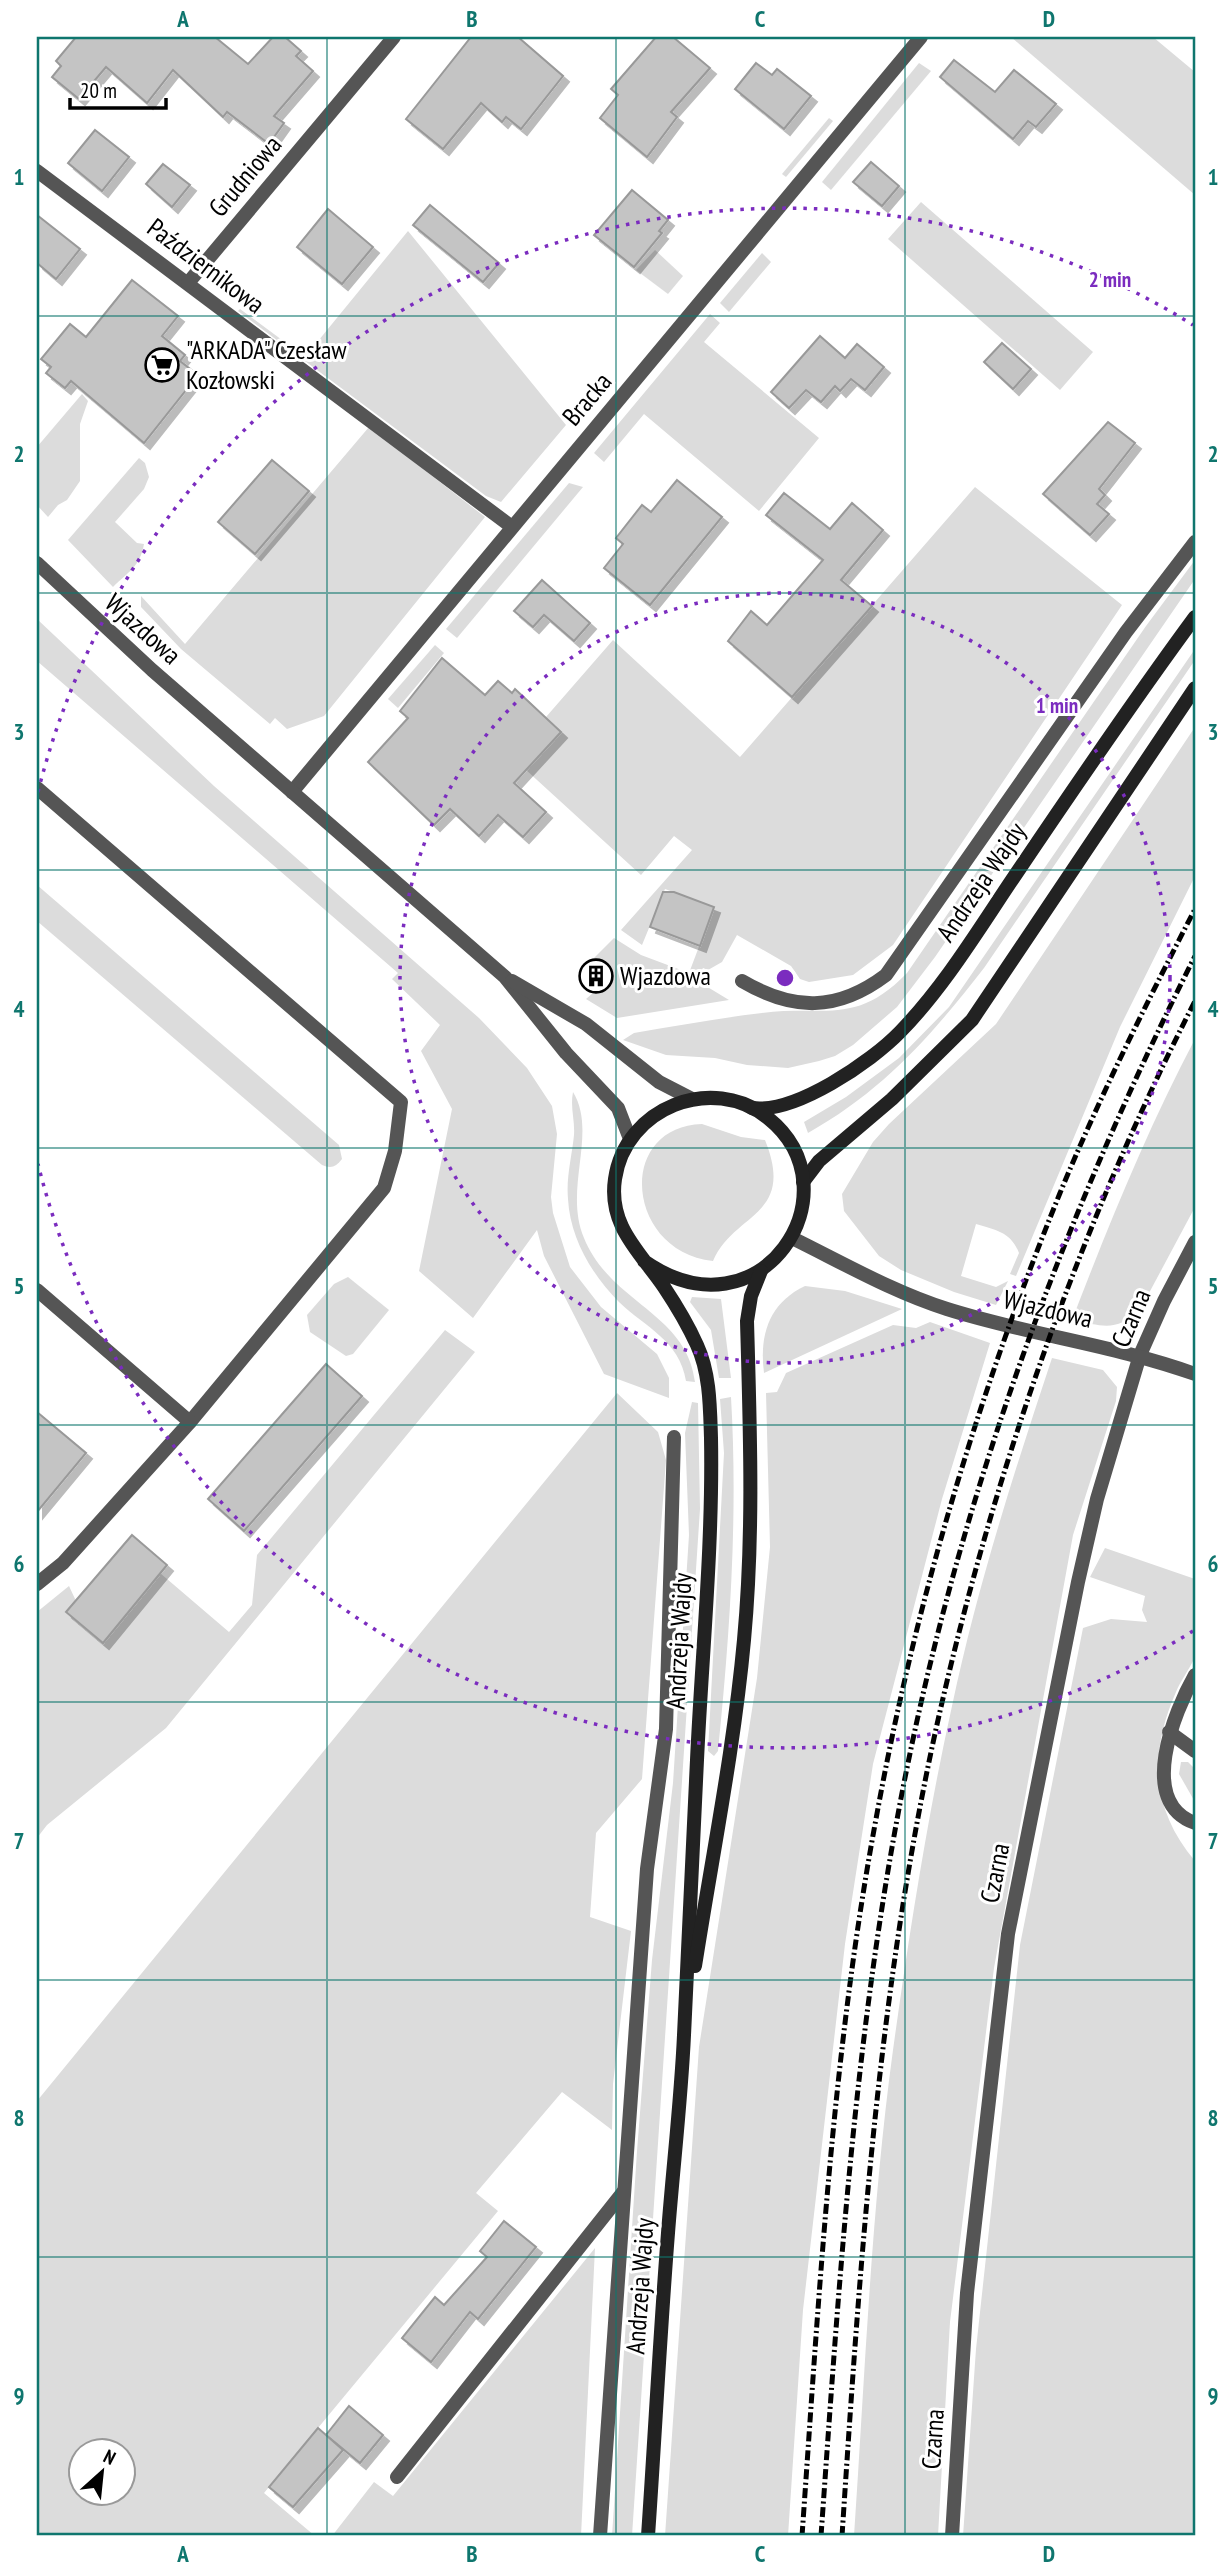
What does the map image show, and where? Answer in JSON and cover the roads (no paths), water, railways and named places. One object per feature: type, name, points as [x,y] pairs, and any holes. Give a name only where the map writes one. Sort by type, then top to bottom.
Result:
[{"type":"main road","name":"Andrzeja Wajdy","points":[[752,1108],[783,1103],[828,1085],[877,1054],[901,1032],[956,962],[1195,617]]},
{"type":"main road","points":[[803,1182],[819,1161],[930,1064],[972,1020],[1195,688]]},
{"type":"main road","name":"Andrzeja Wajdy","points":[[648,2536],[684,2039],[707,1589],[711,1444],[709,1392],[699,1349],[664,1287],[625,1234],[615,1202],[617,1169],[630,1139],[640,1127],[664,1108],[692,1099],[713,1097],[752,1108],[781,1131],[799,1163],[803,1198],[792,1238],[761,1271],[751,1296],[747,1321],[752,1492],[744,1637],[737,1700],[684,2039]]},
{"type":"main road","name":"Andrzeja Wajdy","points":[[644,1261],[684,1283],[706,1286],[729,1284],[761,1271]]},
{"type":"street","name":"Grudniowa","points":[[188,283],[394,37]]},
{"type":"street","name":"Bracka","points":[[292,792],[921,37]]},
{"type":"street","name":"Październikowa","points":[[37,171],[512,527]]},
{"type":"street","points":[[742,981],[780,1000],[814,1003],[844,999],[867,989],[886,975],[1126,632],[1195,542]]},
{"type":"street","name":"Wjazdowa","points":[[37,563],[152,670],[505,977],[566,1053],[618,1108],[630,1139]]},
{"type":"street","points":[[37,788],[401,1102],[395,1151],[384,1188],[190,1422],[63,1563],[37,1584]]},
{"type":"street","name":"Wjazdowa","points":[[505,977],[586,1024],[659,1082],[692,1099]]},
{"type":"street","name":"Wjazdowa","points":[[792,1238],[909,1295],[948,1310],[1140,1356],[1195,1374]]},
{"type":"street","name":"Czarna","points":[[952,2536],[967,2293],[1008,1934],[1097,1499],[1140,1356],[1164,1301],[1195,1242]]},
{"type":"street","points":[[37,1290],[190,1422]]},
{"type":"street","points":[[600,2536],[647,1869],[666,1729],[674,1437]]},
{"type":"street","points":[[1195,1675],[1182,1698],[1169,1732],[1163,1768],[1169,1804],[1179,1816],[1195,1823]]},
{"type":"street","points":[[1169,1732],[1195,1751]]},
{"type":"street","points":[[397,2477],[624,2191]]},
{"type":"railway","points":[[802,2536],[829,2176],[848,1997],[876,1819],[910,1659],[952,1501],[976,1423],[1030,1269],[1091,1121],[1195,909]]},
{"type":"railway","points":[[821,2536],[841,2268],[858,2090],[881,1913],[919,1712],[978,1489],[1014,1380],[1054,1271],[1098,1165],[1195,956]]},
{"type":"railway","points":[[842,2536],[874,2126],[900,1922],[938,1720],[985,1535],[1044,1353],[1114,1174],[1195,1001]]},
{"type":"place","name":"\"ARKADA\" Czesław Kozłowski","points":[[162,365]]},
{"type":"place","name":"Wjazdowa","points":[[596,976]]}]
